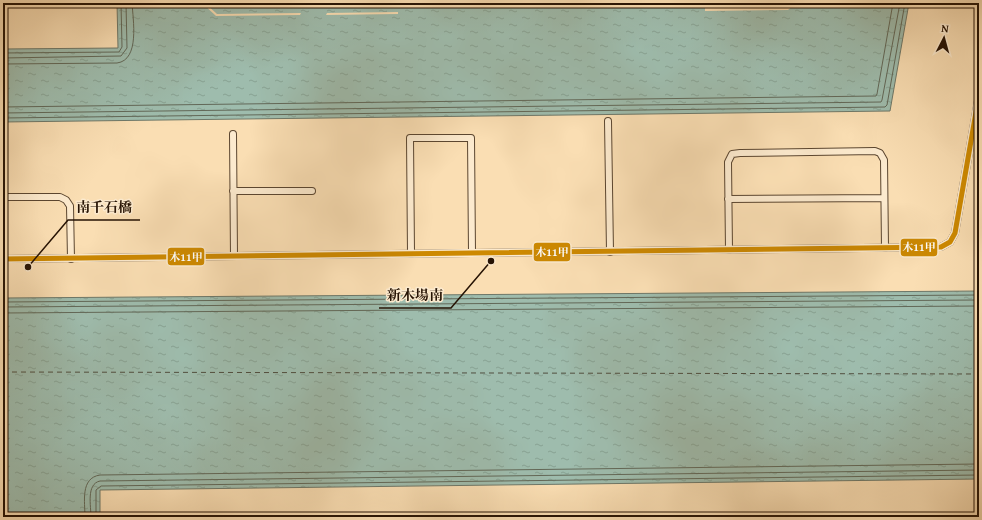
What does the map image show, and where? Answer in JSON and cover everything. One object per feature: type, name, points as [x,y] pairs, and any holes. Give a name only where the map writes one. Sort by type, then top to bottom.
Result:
[{"type":"street","points":[[3,259],[940,248],[952,239],[955,233],[979,95]]},
{"type":"street","points":[[608,121],[610,252]]},
{"type":"street","points":[[233,134],[234,256]]},
{"type":"street","points":[[411,254],[410,138],[471,138],[472,253]]},
{"type":"street","points":[[729,250],[728,162],[732,154],[740,153],[878,152],[883,157],[885,248]]},
{"type":"street","points":[[233,191],[312,191]]},
{"type":"street","points":[[3,198],[60,197],[66,200],[70,206],[71,259]]},
{"type":"street","points":[[728,199],[884,198]]},
{"type":"water","points":[[117,3],[909,3],[890,111],[3,122],[3,49],[118,48]]},
{"type":"water","points":[[979,291],[979,479],[100,490],[100,517],[3,517],[3,298]]},
{"type":"pier","points":[[202,3],[205,3],[217,14],[301,13],[300,15],[216,16]]},
{"type":"pier","points":[[793,3],[796,3],[788,10],[705,11],[705,8],[788,7]]},
{"type":"pier","points":[[398,12],[398,14],[326,15],[327,13]]},
{"type":"ferry route","points":[[3,372],[979,374]]},
{"type":"transit line","name":"木11甲","points":[[3,259],[941,247],[950,242],[955,233],[979,95]]},
{"type":"place","name":"新木場南","points":[[491,261]]},
{"type":"place","name":"南千石橋","points":[[28,267]]}]
